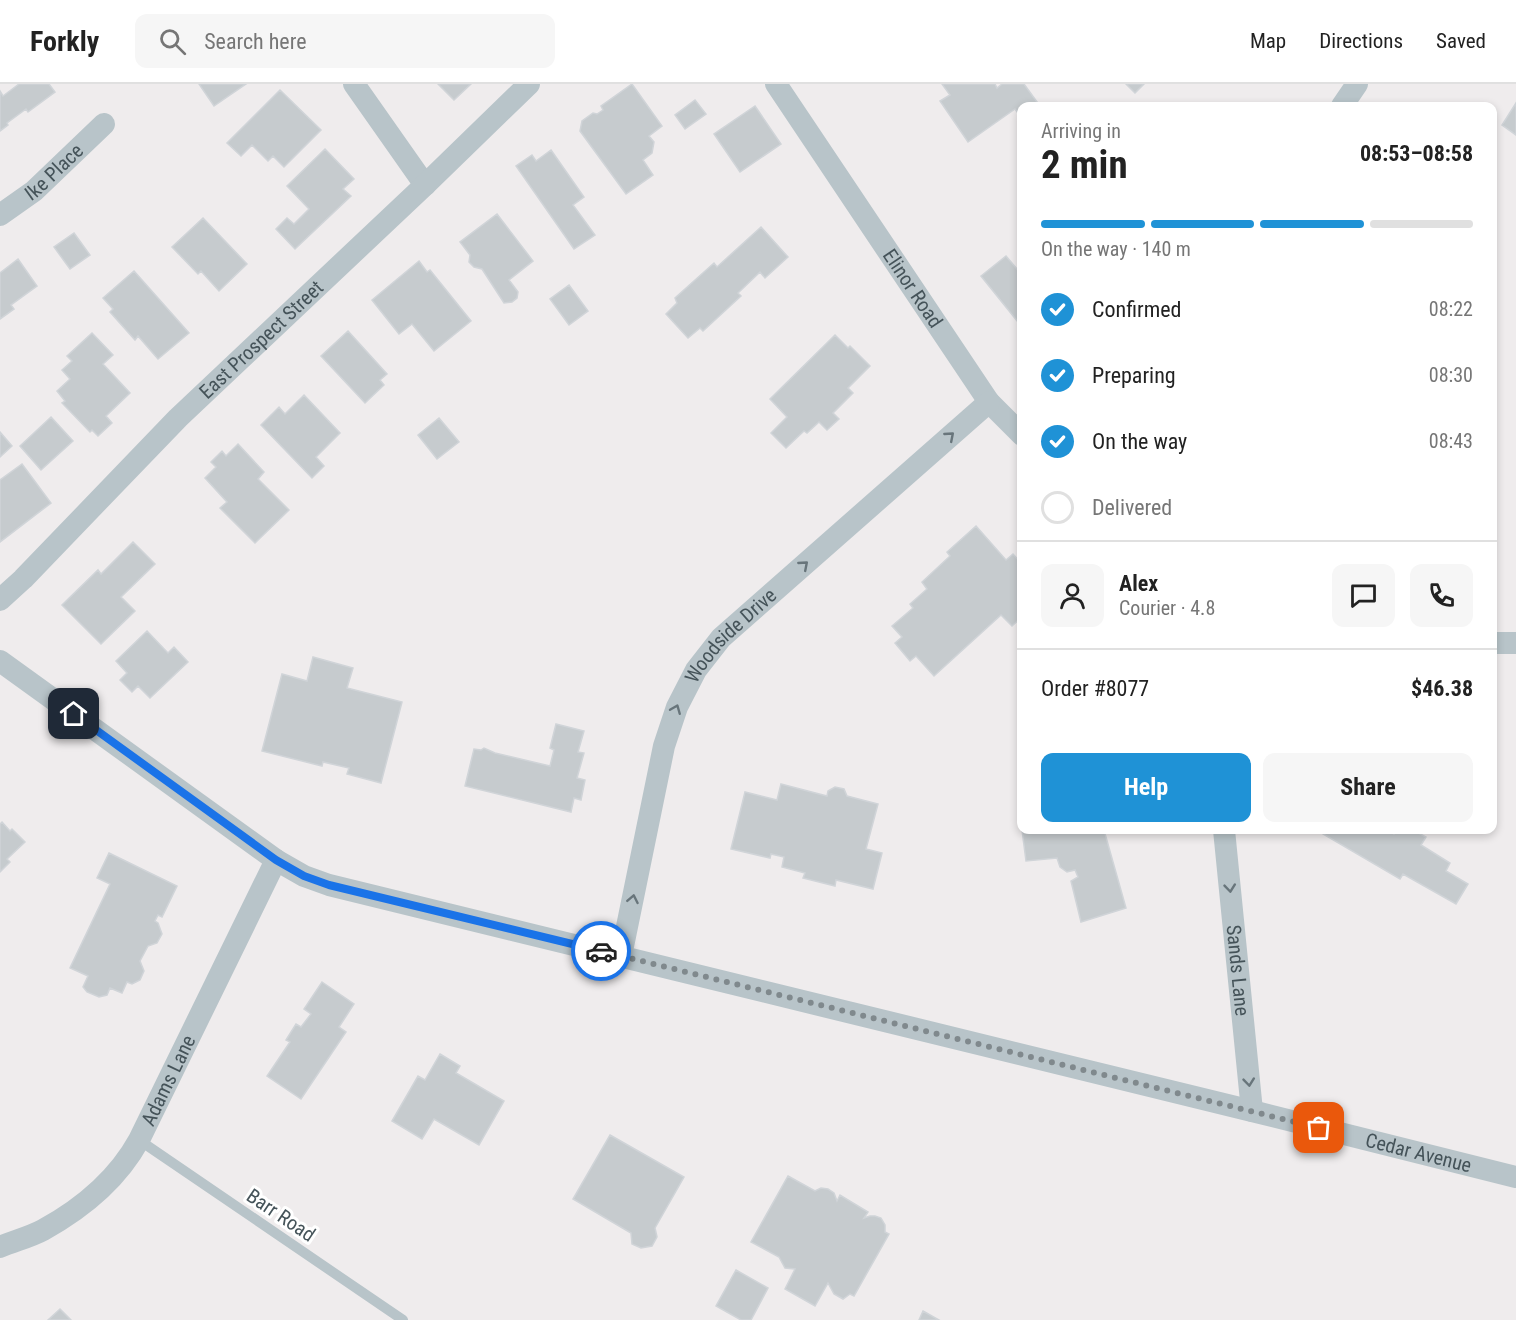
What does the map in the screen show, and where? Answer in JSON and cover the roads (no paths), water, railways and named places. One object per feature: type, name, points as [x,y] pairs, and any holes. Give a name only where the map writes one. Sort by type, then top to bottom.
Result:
[{"type":"street","points":[[354,84],[425,185]]},
{"type":"street","name":"East Prospect Street","points":[[0,600],[178,418],[529,84]]},
{"type":"street","name":"Elinor Road","points":[[776,84],[989,402],[1017,430]]},
{"type":"street","points":[[1345,102],[1358,84]]},
{"type":"street","name":"Ike Place","points":[[0,215],[34,191],[104,124]]},
{"type":"street","name":"Woodside Drive","points":[[621,956],[664,746],[676,707],[696,670],[721,638],[989,402]]},
{"type":"street","points":[[1497,643],[1516,643]]},
{"type":"street","name":"Cedar Avenue","points":[[0,661],[276,860],[304,876],[329,885],[1516,1178]]},
{"type":"street","name":"Sands Lane","points":[[1224,834],[1252,1111]]},
{"type":"street","name":"Adams Lane","points":[[0,1246],[42,1231],[82,1206],[112,1180],[123,1167],[139,1140],[276,860]]},
{"type":"lane","name":"Barr Road","points":[[139,1140],[403,1320]]}]
